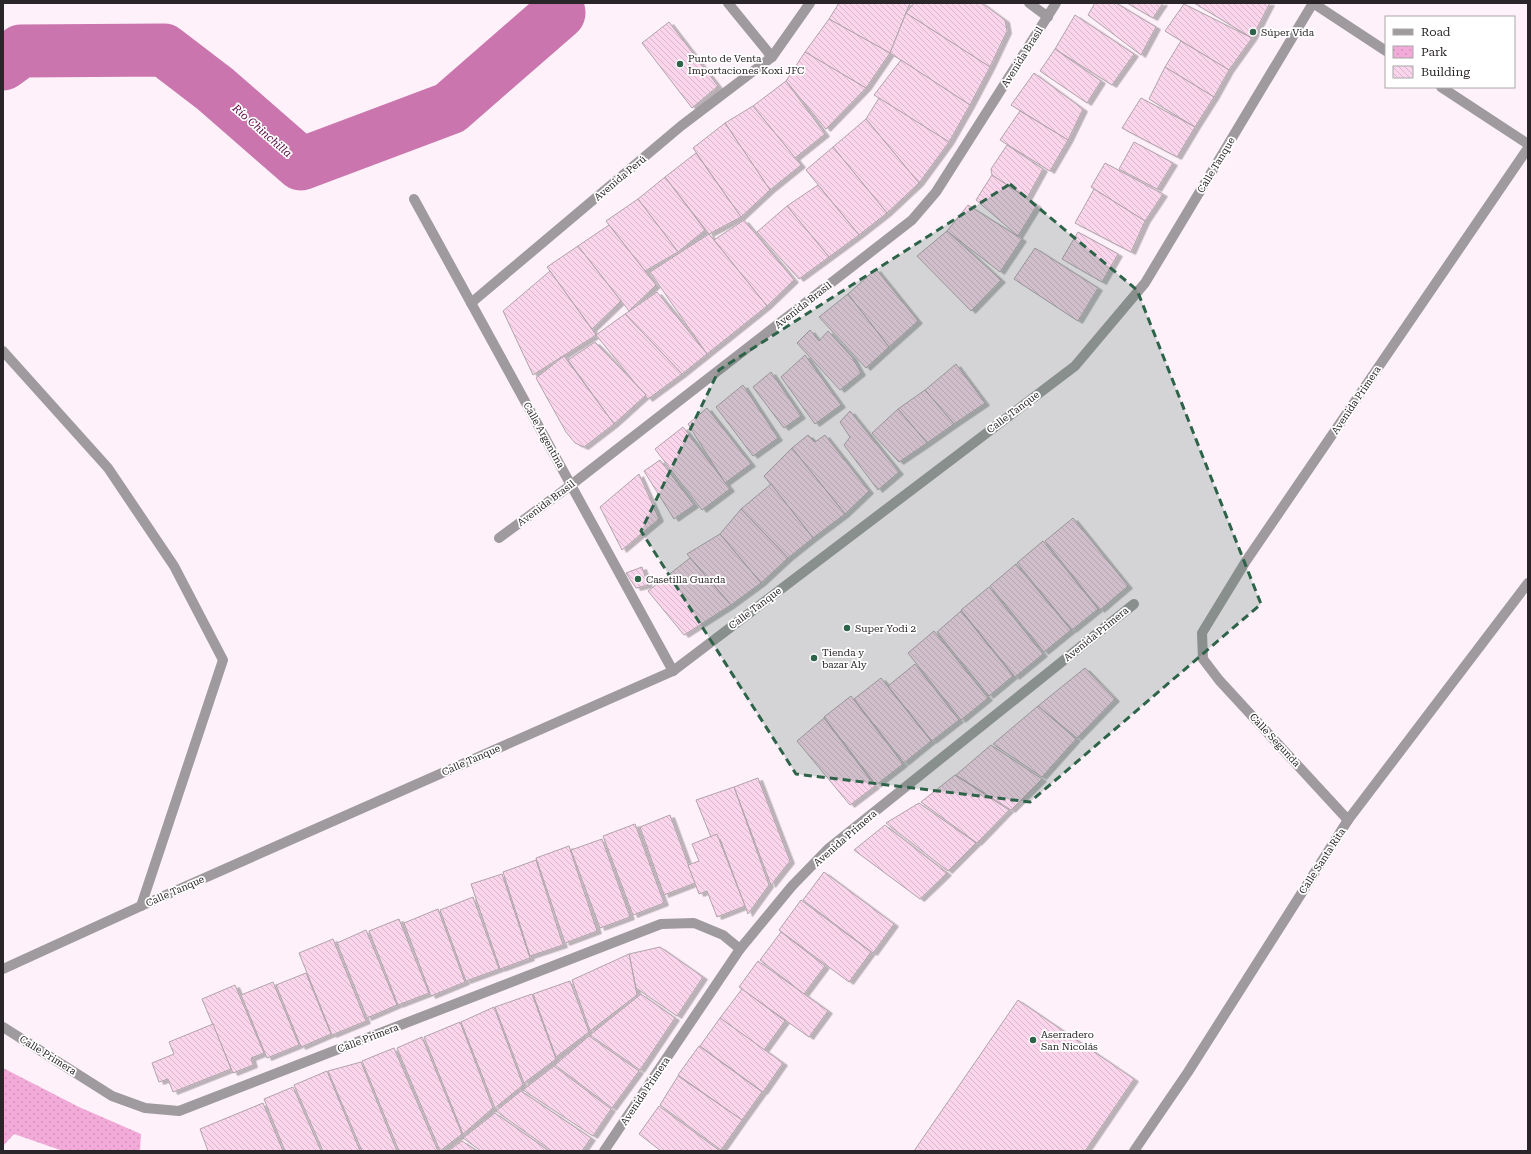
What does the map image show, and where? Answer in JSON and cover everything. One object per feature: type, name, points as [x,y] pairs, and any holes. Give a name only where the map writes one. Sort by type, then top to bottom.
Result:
[{"type":"street","points":[[728,3],[772,57]]},
{"type":"street","name":"Avenida Perú","points":[[471,303],[681,126],[772,57],[810,3]]},
{"type":"street","points":[[1029,3],[1048,17]]},
{"type":"street","name":"Avenida Brasil","points":[[499,538],[571,485],[912,220],[936,192],[1056,3]]},
{"type":"street","points":[[1313,3],[1385,50]]},
{"type":"street","name":"Calle Tanque","points":[[3,969],[141,906],[673,671],[1075,366],[1145,283],[1313,3]]},
{"type":"street","points":[[1443,88],[1528,144]]},
{"type":"street","name":"Avenida Primera","points":[[1203,659],[1202,633],[1246,561],[1528,148]]},
{"type":"street","name":"Calle Argentina","points":[[414,199],[673,671]]},
{"type":"street","points":[[3,352],[108,468],[174,566],[223,660],[141,906]]},
{"type":"street","name":"Calle Santa Rita","points":[[1134,1151],[1192,1066],[1348,820],[1528,583]]},
{"type":"street","name":"Avenida Primera","points":[[604,1151],[740,949],[792,886],[828,849],[1134,604]]},
{"type":"street","name":"Calle Segunda","points":[[1203,659],[1219,680],[1348,820]]},
{"type":"street","name":"Calle Primera","points":[[3,1027],[112,1096],[145,1108],[179,1111],[661,924],[694,922],[723,935],[740,949]]},
{"type":"highlighted area","points":[[1010,184],[1137,290],[1261,604],[1030,802],[796,774],[641,531],[719,370]]},
{"type":"green space","points":[[3,1068],[79,1107],[141,1134],[140,1151],[63,1151],[14,1134],[3,1146]]},
{"type":"building","points":[[839,3],[910,3],[890,53],[829,19]]},
{"type":"building","points":[[914,3],[982,3],[1005,20],[1007,31],[990,67],[906,13]]},
{"type":"building","points":[[1095,3],[1116,3],[1156,27],[1141,55],[1088,15]]},
{"type":"building","points":[[1127,3],[1163,3],[1153,18]]},
{"type":"building","points":[[1194,3],[1270,3],[1252,38]]},
{"type":"building","points":[[1184,4],[1252,38],[1229,70],[1165,31]]},
{"type":"building","points":[[906,13],[990,67],[970,105],[890,53]]},
{"type":"building","points":[[1075,15],[1134,54],[1112,85],[1055,49]]},
{"type":"building","points":[[829,19],[890,53],[866,88],[805,52]]},
{"type":"building","name":"Punto de Venta Importaciones Koxi JFC","points":[[669,22],[718,86],[692,108],[642,43]]},
{"type":"building","points":[[1181,41],[1229,70],[1214,97],[1165,67]]},
{"type":"building","points":[[1055,49],[1101,81],[1087,103],[1040,71]]},
{"type":"building","points":[[805,52],[866,88],[826,129],[786,81]]},
{"type":"building","points":[[901,60],[970,105],[949,142],[874,95]]},
{"type":"building","points":[[1165,67],[1214,97],[1195,127],[1149,99]]},
{"type":"building","points":[[1034,73],[1083,109],[1068,140],[1011,105]]},
{"type":"building","points":[[786,81],[825,134],[795,158],[753,106]]},
{"type":"building","points":[[879,98],[949,142],[919,183],[866,119]]},
{"type":"building","points":[[1141,98],[1195,127],[1177,157],[1122,128]]},
{"type":"building","points":[[753,106],[801,165],[770,190],[725,123]]},
{"type":"building","points":[[1020,111],[1068,140],[1050,171],[1000,140]]},
{"type":"building","points":[[866,119],[919,183],[887,213],[833,147]]},
{"type":"building","points":[[725,123],[770,190],[741,217],[693,148]]},
{"type":"building","points":[[1134,142],[1173,163],[1157,189],[1119,169]]},
{"type":"building","points":[[1007,145],[1043,169],[1027,198],[992,175],[991,169]]},
{"type":"building","points":[[833,147],[887,213],[859,235],[806,170]]},
{"type":"building","points":[[696,153],[741,217],[709,234],[665,177]]},
{"type":"building","points":[[1105,163],[1163,194],[1145,221],[1091,187]]},
{"type":"building","points":[[992,175],[1037,205],[1018,236],[976,200]]},
{"type":"building","points":[[665,177],[705,230],[678,252],[638,199]]},
{"type":"building","points":[[818,185],[859,235],[829,257],[787,206]]},
{"type":"building","points":[[1094,189],[1145,221],[1131,252],[1075,223]]},
{"type":"building","points":[[638,199],[678,252],[645,271],[606,221]]},
{"type":"building","points":[[968,205],[1022,239],[1000,272],[947,231]]},
{"type":"building","points":[[787,206],[829,257],[799,279],[757,232]]},
{"type":"building","points":[[744,220],[794,280],[767,306],[714,240]]},
{"type":"building","points":[[609,225],[656,285],[629,311],[578,246]]},
{"type":"building","points":[[947,231],[1001,280],[971,311],[917,256]]},
{"type":"building","points":[[1078,232],[1118,254],[1102,282],[1062,259]]},
{"type":"building","points":[[709,234],[767,306],[707,354],[650,272]]},
{"type":"building","points":[[578,246],[621,301],[592,329],[547,267]]},
{"type":"building","points":[[1035,248],[1098,288],[1078,321],[1014,279]]},
{"type":"building","points":[[876,269],[918,321],[889,347],[848,294]]},
{"type":"building","points":[[550,271],[596,335],[533,375],[503,311]]},
{"type":"building","points":[[657,292],[707,354],[682,374],[625,314]]},
{"type":"building","points":[[848,294],[889,347],[866,368],[819,317]]},
{"type":"building","points":[[625,314],[682,374],[648,399],[596,335]]},
{"type":"building","points":[[810,330],[819,341],[828,331],[852,357],[861,373],[840,390],[797,343]]},
{"type":"building","points":[[595,342],[646,395],[614,424],[568,360]]},
{"type":"building","points":[[805,355],[841,405],[815,424],[781,377]]},
{"type":"building","points":[[564,356],[614,424],[584,447],[575,443],[566,432],[536,378]]},
{"type":"building","points":[[956,364],[985,403],[954,424],[925,390]]},
{"type":"building","points":[[771,372],[801,416],[784,428],[753,387]]},
{"type":"building","points":[[743,385],[778,438],[753,456],[716,407]]},
{"type":"building","points":[[925,390],[954,424],[927,443],[898,409]]},
{"type":"building","points":[[707,408],[751,464],[725,483],[688,424]]},
{"type":"building","points":[[898,409],[927,443],[899,462],[872,433]]},
{"type":"building","points":[[850,411],[899,472],[878,490],[844,445],[850,437],[840,422]]},
{"type":"building","points":[[683,427],[730,489],[702,510],[655,449]]},
{"type":"building","points":[[808,435],[815,442],[825,435],[869,491],[845,514],[792,448]]},
{"type":"building","points":[[792,448],[845,514],[813,538],[764,476]]},
{"type":"building","points":[[660,460],[694,505],[674,519],[644,471]]},
{"type":"building","points":[[639,474],[659,519],[622,550],[600,507]]},
{"type":"building","points":[[771,484],[813,538],[788,558],[741,509]]},
{"type":"building","points":[[741,509],[788,558],[761,583],[720,534]]},
{"type":"building","points":[[1073,518],[1128,586],[1100,610],[1045,541]]},
{"type":"building","points":[[720,534],[761,583],[731,605],[687,554]]},
{"type":"building","points":[[1043,541],[1098,609],[1072,630],[1017,563]]},
{"type":"building","points":[[690,558],[731,605],[684,635],[648,591]]},
{"type":"building","points":[[1016,564],[1071,630],[1044,652],[990,586]]},
{"type":"building","name":"Casetilla Guarda","points":[[642,567],[648,585],[636,588],[626,573]]},
{"type":"building","points":[[989,587],[1043,654],[1015,677],[961,610]]},
{"type":"building","points":[[961,611],[1013,676],[989,696],[937,632]]},
{"type":"building","points":[[934,631],[988,698],[961,720],[908,653]]},
{"type":"building","points":[[915,664],[959,720],[932,741],[888,686]]},
{"type":"building","points":[[1085,668],[1115,699],[1077,738],[1038,706]]},
{"type":"building","points":[[881,678],[931,741],[904,763],[854,699]]},
{"type":"building","points":[[851,696],[903,764],[876,785],[824,717]]},
{"type":"building","points":[[1038,706],[1076,739],[1042,777],[993,744]]},
{"type":"building","points":[[824,718],[875,786],[850,805],[797,741]]},
{"type":"building","points":[[991,745],[1042,779],[1011,810],[956,775]]},
{"type":"building","points":[[955,775],[1009,810],[977,843],[921,802]]},
{"type":"building","points":[[758,778],[790,861],[771,885],[734,787]]},
{"type":"building","points":[[734,787],[769,885],[748,914],[720,839],[713,842],[696,800]]},
{"type":"building","points":[[919,803],[976,843],[948,871],[886,823]]},
{"type":"building","points":[[670,815],[695,883],[664,895],[640,827]]},
{"type":"building","points":[[635,824],[664,903],[633,915],[603,836]]},
{"type":"building","points":[[885,825],[947,873],[920,899],[854,850]]},
{"type":"building","points":[[717,834],[745,906],[717,917],[707,891],[699,894],[688,865],[699,861],[692,844]]},
{"type":"building","points":[[602,839],[630,917],[600,928],[571,850]]},
{"type":"building","points":[[569,846],[597,931],[565,943],[536,858]]},
{"type":"building","points":[[536,860],[563,945],[530,956],[503,872]]},
{"type":"building","points":[[824,872],[894,924],[873,953],[803,900]]},
{"type":"building","points":[[502,874],[530,958],[500,969],[471,884]]},
{"type":"building","points":[[473,897],[499,969],[466,981],[440,910]]},
{"type":"building","points":[[801,900],[871,952],[849,982],[779,930]]},
{"type":"building","points":[[438,909],[465,982],[431,996],[404,923]]},
{"type":"building","points":[[399,919],[429,993],[398,1005],[369,931]]},
{"type":"building","points":[[366,930],[397,1005],[367,1018],[337,943]]},
{"type":"building","points":[[781,932],[825,966],[804,994],[760,960]]},
{"type":"building","points":[[333,939],[366,1021],[332,1035],[299,953]]},
{"type":"building","points":[[660,947],[703,977],[677,1016],[636,988],[629,954]]},
{"type":"building","points":[[629,954],[637,995],[590,1031],[572,980]]},
{"type":"building","points":[[758,961],[828,1011],[809,1037],[739,987]]},
{"type":"building","points":[[306,973],[331,1034],[301,1047],[276,985]]},
{"type":"building","points":[[570,981],[589,1032],[556,1057],[533,994]]},
{"type":"building","points":[[273,982],[299,1045],[267,1058],[241,995]]},
{"type":"building","points":[[235,985],[264,1053],[251,1058],[253,1065],[233,1073],[202,999]]},
{"type":"building","points":[[742,989],[785,1021],[764,1050],[720,1018]]},
{"type":"building","points":[[532,994],[556,1059],[524,1083],[495,1007]]},
{"type":"building","points":[[641,994],[675,1018],[640,1070],[590,1035]]},
{"type":"building","name":"Aserradero San Nicolás","points":[[1018,1000],[1134,1079],[1085,1151],[914,1151]]},
{"type":"building","points":[[494,1007],[523,1085],[495,1108],[461,1022]]},
{"type":"building","points":[[720,1018],[783,1063],[763,1092],[700,1046]]},
{"type":"building","points":[[460,1022],[493,1108],[463,1134],[424,1037]]},
{"type":"building","points":[[213,1024],[231,1069],[173,1092],[168,1079],[159,1082],[152,1063],[174,1054],[169,1042]]},
{"type":"building","points":[[589,1036],[639,1071],[612,1108],[555,1065]]},
{"type":"building","points":[[422,1037],[462,1134],[440,1151],[397,1048]]},
{"type":"building","points":[[699,1046],[762,1092],[742,1120],[678,1075]]},
{"type":"building","points":[[394,1048],[438,1151],[399,1151],[362,1061]]},
{"type":"building","points":[[361,1062],[397,1151],[362,1151],[328,1071]]},
{"type":"building","points":[[554,1066],[611,1109],[593,1136],[523,1090]]},
{"type":"building","points":[[327,1071],[360,1151],[323,1151],[294,1085]]},
{"type":"building","points":[[678,1076],[742,1120],[721,1150],[660,1105]]},
{"type":"building","points":[[293,1087],[321,1151],[285,1151],[264,1099]]},
{"type":"building","points":[[521,1091],[591,1138],[582,1151],[552,1151],[496,1111]]},
{"type":"building","points":[[263,1103],[283,1151],[208,1151],[200,1129]]},
{"type":"building","points":[[659,1106],[720,1151],[661,1151],[639,1134]]},
{"type":"building","points":[[495,1113],[549,1151],[481,1151],[463,1138]]},
{"type":"building","points":[[462,1141],[477,1151],[448,1151]]},
{"type":"waterway","name":"Río Chinchilla","points":[[3,64],[21,51],[164,50],[215,89],[301,164],[450,108],[559,13],[557,3]]},
{"type":"place","name":"Súper Vida","points":[[1253,32]]},
{"type":"place","name":"Punto de Venta Importaciones Koxi JFC","points":[[680,64]]},
{"type":"place","name":"Casetilla Guarda","points":[[638,579]]},
{"type":"place","name":"Super Yodi 2","points":[[847,628]]},
{"type":"place","name":"Tienda y bazar Aly","points":[[814,658]]},
{"type":"place","name":"Aserradero San Nicolás","points":[[1033,1040]]}]
